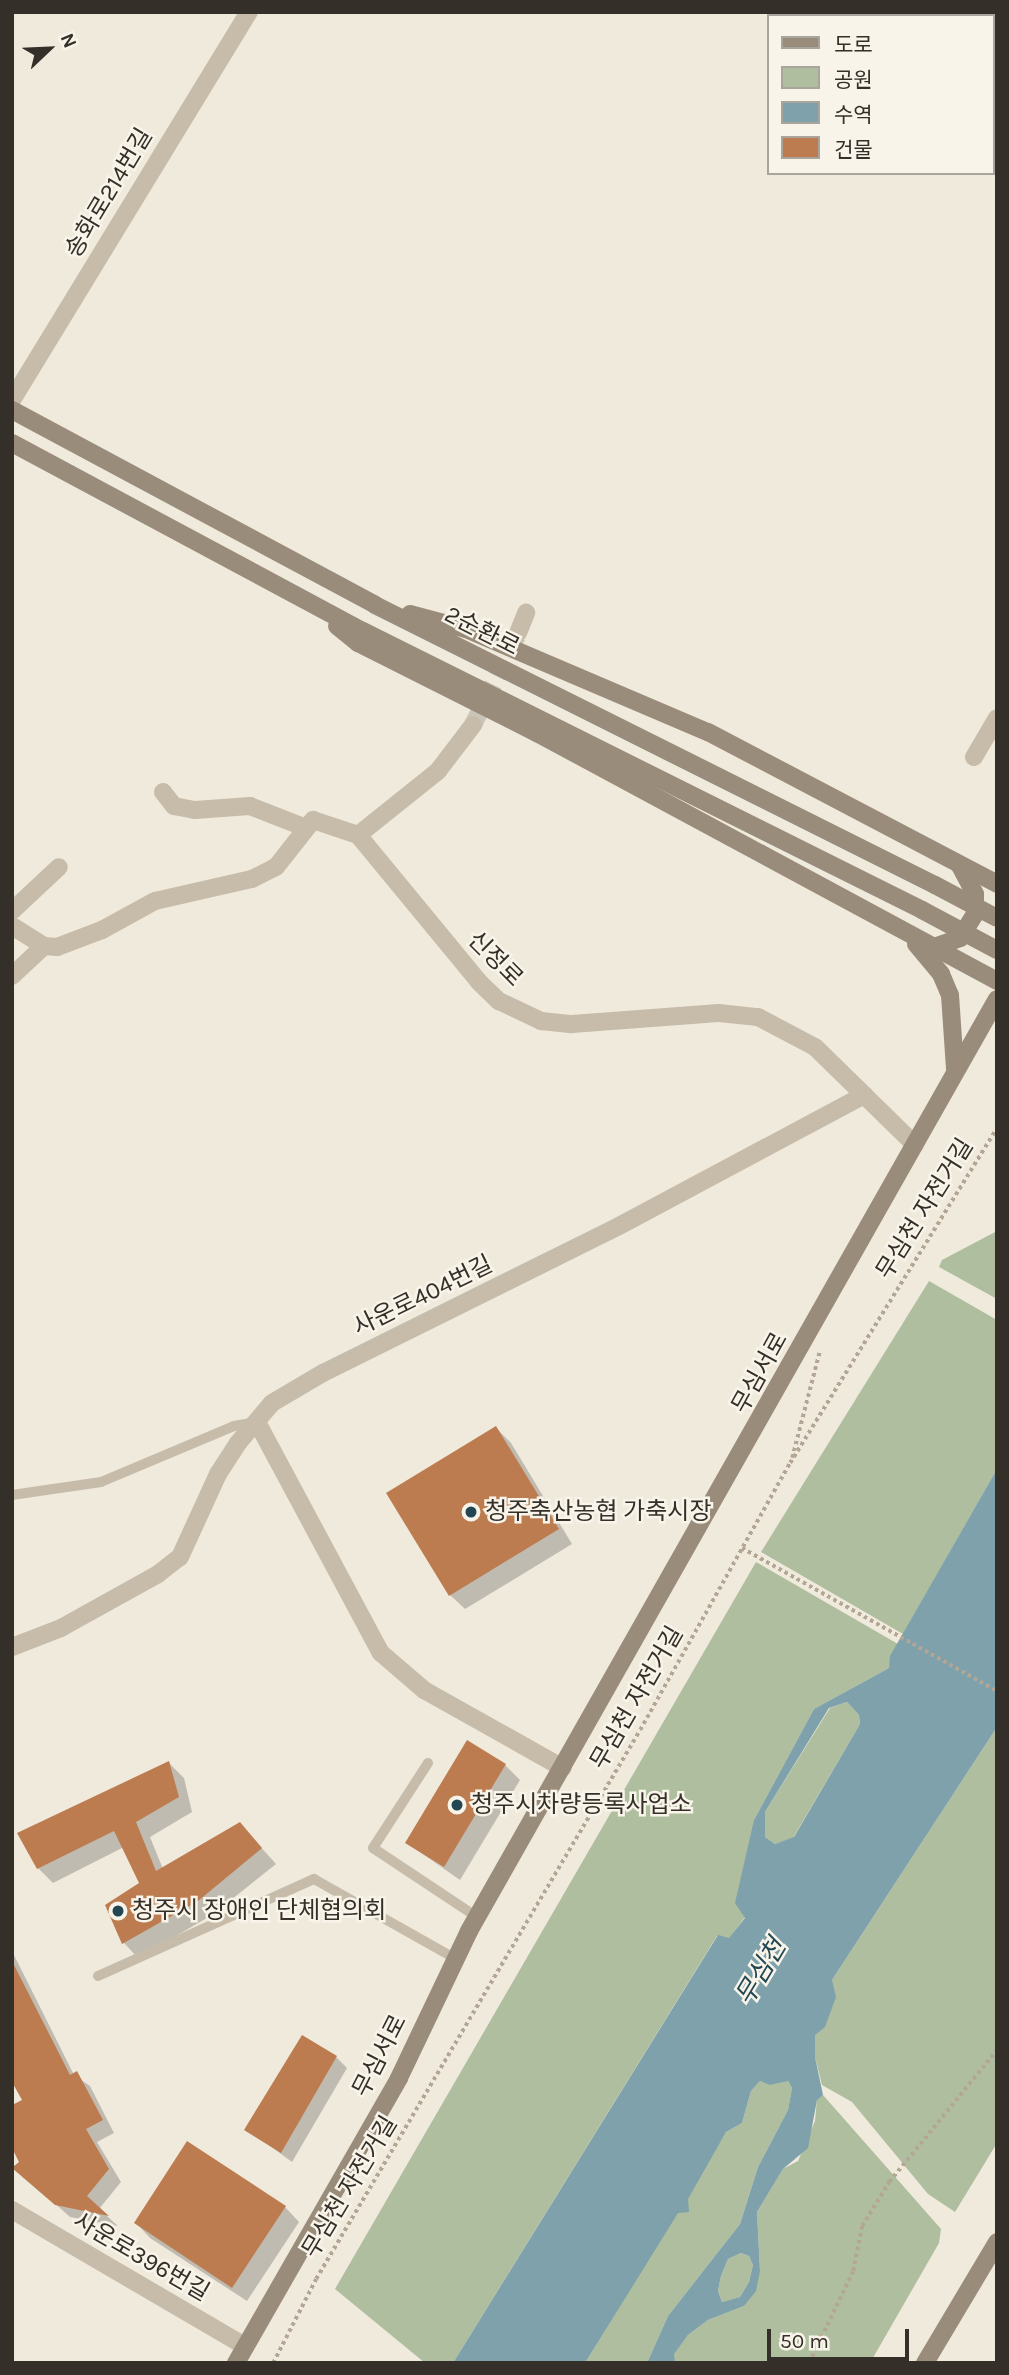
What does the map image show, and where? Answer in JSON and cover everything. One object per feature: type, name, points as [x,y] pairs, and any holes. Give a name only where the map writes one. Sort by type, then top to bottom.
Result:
[{"type":"street","name":"송화로214번길","points":[[12,400],[248,12]]},
{"type":"street","name":"2순환로","points":[[12,410],[375,605],[997,918]]},
{"type":"street","points":[[12,443],[311,603],[997,950]]},
{"type":"street","points":[[311,603],[358,643],[537,733],[997,981]]},
{"type":"street","points":[[375,605],[466,629],[708,732],[997,884]]},
{"type":"street","points":[[518,633],[526,613]]},
{"type":"street","points":[[974,757],[997,718]]},
{"type":"street","points":[[12,976],[44,946],[73,943],[155,901],[252,880],[276,867],[304,827],[313,820],[358,835],[438,771],[473,725]]},
{"type":"street","points":[[163,792],[174,806],[195,810],[250,806],[304,827]]},
{"type":"street","name":"신정로","points":[[358,835],[478,982],[517,1013],[572,1024],[719,1013],[758,1017],[785,1028],[814,1047],[864,1095]]},
{"type":"street","points":[[934,947],[960,938],[975,915],[975,894],[958,864]]},
{"type":"street","points":[[12,912],[60,867]]},
{"type":"street","points":[[12,926],[44,946]]},
{"type":"street","points":[[898,928],[926,952],[950,995],[955,1073]]},
{"type":"street","name":"무심서로","points":[[236,2363],[399,2078],[477,1917],[955,1073],[995,1007]]},
{"type":"street","points":[[864,1095],[915,1145]]},
{"type":"street","name":"사운로404번길","points":[[12,1647],[61,1628],[158,1574],[180,1557],[218,1474],[272,1403],[323,1373],[619,1226],[864,1095]]},
{"type":"street","points":[[257,1422],[381,1653],[424,1690],[563,1768]]},
{"type":"street","name":"사운로396번길","points":[[12,2210],[245,2346]]},
{"type":"street","points":[[925,2363],[992,2263],[997,2242]]},
{"type":"lane","points":[[12,1495],[44,1494],[101,1482],[234,1426],[257,1422]]},
{"type":"lane","points":[[428,1763],[373,1847],[477,1917]]},
{"type":"lane","points":[[97,1976],[314,1879],[456,1959]]},
{"type":"path","name":"무심천 자전거길","points":[[273,2363],[316,2279],[614,1775],[790,1463],[997,1128]]},
{"type":"path","points":[[790,1463],[821,1347]]},
{"type":"path","points":[[742,1548],[898,1638],[997,1691]]},
{"type":"path","points":[[809,2363],[853,2272],[862,2226],[889,2182],[997,2050]]},
{"type":"green space","points":[[997,1231],[997,1299],[939,1267],[942,1260]]},
{"type":"green space","points":[[929,1281],[997,1320],[997,1469],[903,1634],[761,1552]]},
{"type":"green space","points":[[756,1562],[898,1644],[889,1668],[814,1709],[754,1820],[745,1917],[729,1939],[717,1936],[453,2363],[425,2363],[335,2289]]},
{"type":"green space","points":[[847,1702],[859,1715],[860,1724],[793,1838],[775,1844],[765,1837],[765,1812],[830,1708]]},
{"type":"green space","points":[[997,1727],[997,2143],[955,2212],[928,2194],[852,2102],[822,2085],[815,2057],[815,2034],[832,1980]]},
{"type":"green space","points":[[780,2080],[788,2081],[792,2088],[788,2110],[758,2167],[740,2224],[668,2316],[647,2363],[585,2363],[726,2132],[742,2123],[751,2091],[760,2081],[769,2085]]},
{"type":"green space","points":[[823,2095],[941,2229],[939,2243],[870,2363],[675,2363],[673,2354],[688,2335],[708,2320],[744,2306],[760,2271],[757,2212],[783,2169],[798,2161],[815,2121],[817,2099]]},
{"type":"green space","points":[[741,2253],[749,2256],[753,2265],[749,2282],[740,2297],[722,2302],[718,2291],[721,2276],[728,2259]]},
{"type":"water","name":"무심천","points":[[997,1469],[997,1727],[832,1980],[836,1997],[825,2027],[815,2035],[815,2057],[823,2095],[817,2100],[808,2148],[783,2169],[757,2212],[760,2271],[756,2291],[744,2306],[708,2320],[688,2335],[674,2354],[675,2363],[647,2363],[668,2316],[740,2224],[758,2167],[788,2110],[792,2088],[788,2081],[769,2085],[760,2081],[751,2091],[742,2123],[726,2132],[688,2199],[689,2212],[678,2213],[585,2363],[453,2363],[718,1935],[729,1938],[745,1918],[735,1903],[754,1820],[814,1709],[889,1668],[890,1656]],"holes":[[[847,1702],[859,1715],[860,1724],[794,1837],[775,1844],[765,1837],[765,1812],[829,1708]],[[741,2253],[749,2256],[753,2265],[749,2282],[740,2297],[722,2302],[718,2291],[721,2276],[728,2259]]]},
{"type":"building","points":[[496,1426],[559,1529],[449,1596],[386,1493]]},
{"type":"building","points":[[467,1740],[506,1764],[444,1867],[405,1843]]},
{"type":"building","points":[[169,1761],[179,1797],[136,1822],[156,1871],[240,1822],[262,1848],[198,1901],[122,1944],[105,1905],[139,1883],[114,1831],[37,1869],[17,1833]]},
{"type":"building","points":[[12,1961],[70,2075],[77,2071],[103,2120],[86,2129],[109,2169],[87,2196],[109,2216],[55,2205],[12,2168],[19,2162],[12,2148],[12,2105],[22,2100],[12,2082]]},
{"type":"building","points":[[302,2035],[337,2056],[281,2153],[244,2130]]},
{"type":"building","points":[[187,2141],[286,2206],[232,2288],[134,2223]]},
{"type":"tunnel","points":[[473,725],[517,636]]},
{"type":"place","name":"청주축산농협 가축시장","points":[[471,1512]]},
{"type":"place","name":"청주시차량등록사업소","points":[[457,1805]]},
{"type":"place","name":"청주시 장애인 단체협의회","points":[[118,1911]]}]
